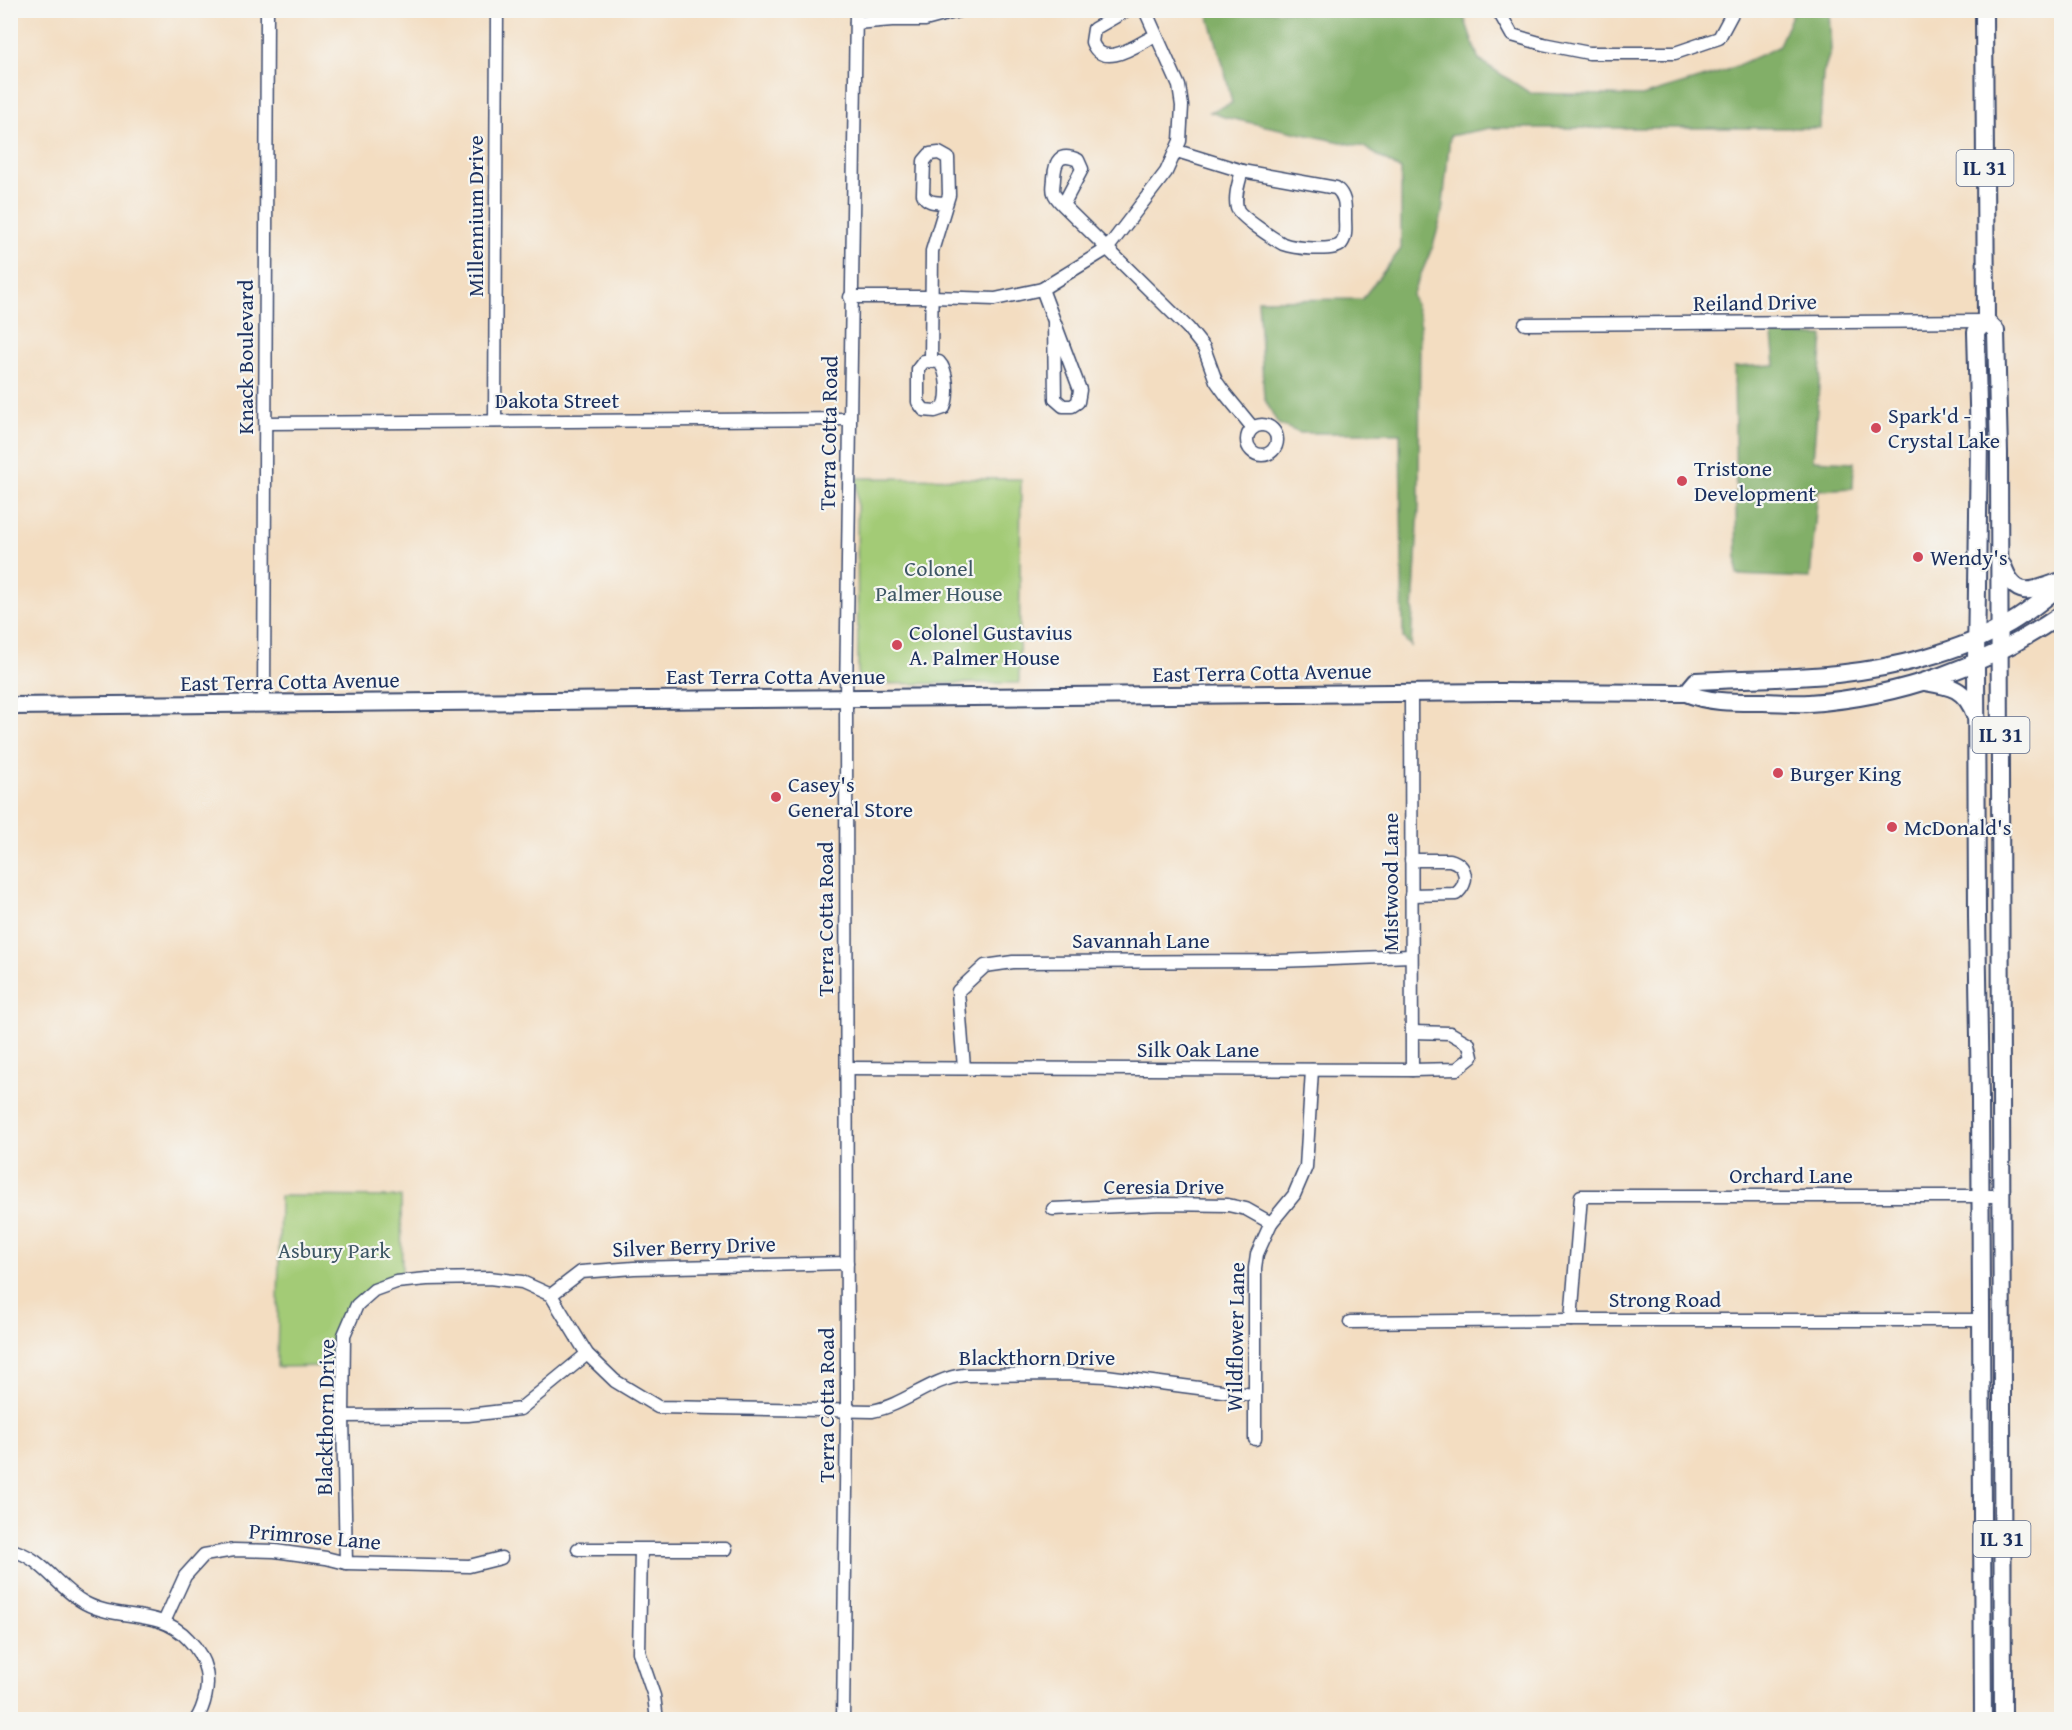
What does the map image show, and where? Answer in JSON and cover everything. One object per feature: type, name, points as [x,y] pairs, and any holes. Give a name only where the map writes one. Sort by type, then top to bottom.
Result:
[{"type":"main road","name":"IL 31","points":[[1984,10],[1986,321],[1995,332],[1999,453],[2003,1719]]},
{"type":"main road","name":"IL 31","points":[[1983,1719],[1976,332],[1986,321]]},
{"type":"main road","points":[[2000,550],[2007,576],[2012,586],[2018,590],[2033,590],[2061,580]]},
{"type":"main road","name":"East Terra Cotta Avenue","points":[[1686,693],[1696,681],[1834,674],[1879,669],[1930,655],[2000,628],[2029,610],[2061,585]]},
{"type":"main road","name":"East Terra Cotta Avenue","points":[[10,706],[1411,693],[1686,693],[1698,698],[1743,702],[1808,703],[1865,696],[1924,682],[1999,652],[2038,631],[2061,614]]},
{"type":"main road","points":[[1924,682],[1946,686],[1965,696],[1977,721]]},
{"type":"street","name":"Knack Boulevard","points":[[264,704],[267,10]]},
{"type":"street","name":"Millennium Drive","points":[[495,421],[497,10]]},
{"type":"street","points":[[856,17],[925,20],[962,10]]},
{"type":"street","points":[[1127,10],[1094,29],[1092,42],[1098,52],[1103,56],[1113,56],[1156,35]]},
{"type":"street","points":[[850,297],[995,299],[1042,289],[1107,249],[1160,181],[1177,151],[1181,130],[1181,97],[1176,75],[1145,10]]},
{"type":"street","points":[[1498,10],[1512,35],[1543,44],[1589,53],[1675,53],[1719,38],[1734,10]]},
{"type":"street","name":"Terra Cotta Road","points":[[843,1719],[847,1411],[846,698],[850,297],[856,17]]},
{"type":"street","points":[[1177,151],[1242,171],[1336,188],[1343,194],[1345,202],[1345,236],[1342,243],[1332,249],[1288,245],[1280,242],[1240,214],[1236,200],[1242,171]]},
{"type":"street","points":[[931,360],[932,250],[946,203]]},
{"type":"street","points":[[1063,205],[1188,328],[1204,348],[1216,381],[1253,428]]},
{"type":"street","points":[[1042,289],[1080,390],[1079,400],[1072,406],[1063,406],[1055,399],[1054,321]]},
{"type":"street","name":"Reiland Drive","points":[[1525,324],[1986,321]]},
{"type":"street","name":"Dakota Street","points":[[266,423],[849,419]]},
{"type":"street","name":"Mistwood Lane","points":[[1411,693],[1412,1070]]},
{"type":"street","points":[[1411,860],[1450,860],[1461,865],[1465,877],[1465,885],[1456,894],[1411,895]]},
{"type":"street","name":"Savannah Lane","points":[[964,1068],[958,992],[985,966],[1013,962],[1278,961],[1411,956]]},
{"type":"street","name":"Silk Oak Lane","points":[[846,1068],[1412,1070],[1457,1069],[1472,1057],[1469,1044],[1450,1033],[1412,1032]]},
{"type":"street","name":"Wildflower Lane","points":[[1255,1439],[1253,1278],[1257,1254],[1271,1223],[1294,1196],[1306,1167],[1312,1070]]},
{"type":"street","name":"Orchard Lane","points":[[1571,1320],[1581,1196],[2001,1196]]},
{"type":"street","name":"Ceresia Drive","points":[[1053,1209],[1163,1204],[1228,1205],[1246,1209],[1271,1223]]},
{"type":"street","name":"Silver Berry Drive","points":[[550,1295],[581,1272],[634,1268],[847,1263]]},
{"type":"street","name":"Blackthorn Drive","points":[[346,1563],[344,1335],[357,1305],[374,1290],[396,1282],[489,1278],[522,1282],[550,1295],[587,1354],[615,1381],[658,1407],[872,1411],[888,1408],[937,1382],[964,1375],[1106,1376],[1254,1395]]},
{"type":"street","name":"Strong Road","points":[[1350,1322],[1981,1320]]},
{"type":"street","points":[[343,1416],[468,1415],[520,1409],[587,1354]]},
{"type":"street","points":[[578,1549],[726,1549]]},
{"type":"street","points":[[10,1550],[31,1558],[70,1593],[86,1604],[164,1622],[180,1631],[197,1649],[206,1675],[203,1705],[196,1719]]},
{"type":"street","name":"Primrose Lane","points":[[164,1622],[185,1576],[204,1555],[234,1550],[275,1551],[346,1563],[469,1566],[501,1558]]},
{"type":"street","points":[[641,1550],[639,1652],[654,1696],[657,1719]]},
{"type":"green space","points":[[1207,11],[1462,11],[1479,60],[1530,93],[1642,96],[1725,71],[1778,47],[1794,11],[1829,11],[1831,50],[1823,74],[1820,128],[1490,128],[1450,136],[1442,214],[1433,246],[1412,295],[1420,318],[1419,507],[1411,646],[1403,638],[1400,433],[1300,433],[1278,424],[1264,398],[1258,300],[1362,299],[1401,249],[1401,170],[1364,147],[1210,112],[1232,103]]},
{"type":"green space","points":[[1772,335],[1823,336],[1813,460],[1854,462],[1853,488],[1818,490],[1810,578],[1737,575],[1734,367],[1775,365]]},
{"type":"green space","name":"Colonel Palmer House","points":[[857,478],[1021,479],[1019,683],[858,684]]},
{"type":"green space","name":"Asbury Park","points":[[280,1196],[401,1197],[402,1277],[372,1288],[341,1327],[336,1343],[335,1366],[277,1367]]},
{"type":"place","name":"Spark'd - Crystal Lake","points":[[1876,428]]},
{"type":"place","name":"Tristone Development","points":[[1682,481]]},
{"type":"place","name":"Wendy's","points":[[1918,557]]},
{"type":"place","name":"Colonel Gustavius A. Palmer House","points":[[897,645]]},
{"type":"place","name":"Burger King","points":[[1778,773]]},
{"type":"place","name":"Casey's General Store","points":[[776,797]]},
{"type":"place","name":"McDonald's","points":[[1892,827]]}]
